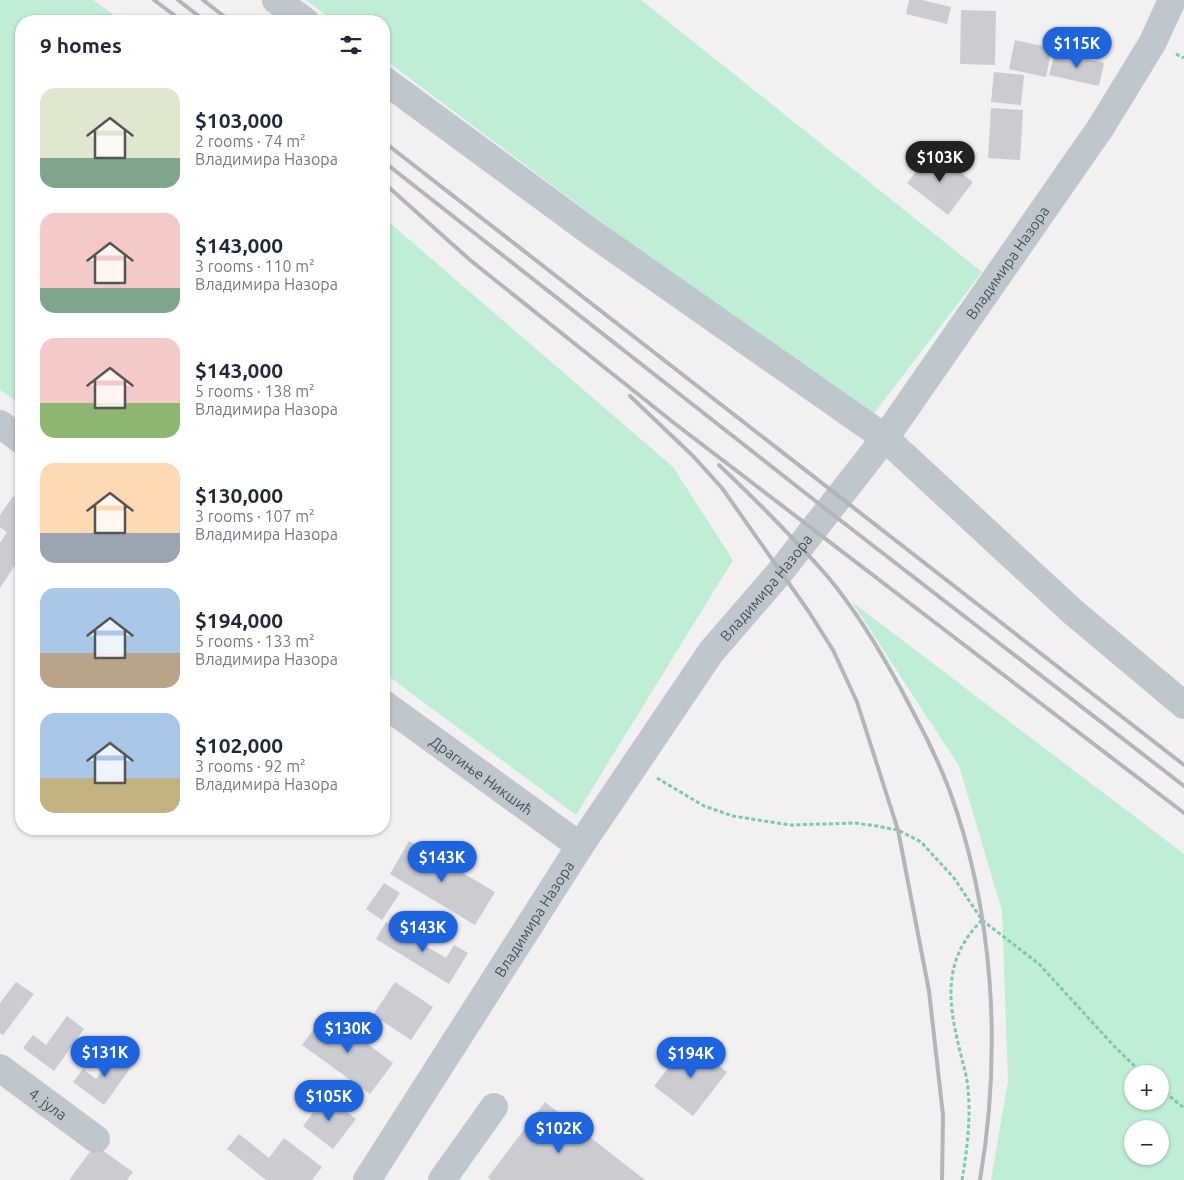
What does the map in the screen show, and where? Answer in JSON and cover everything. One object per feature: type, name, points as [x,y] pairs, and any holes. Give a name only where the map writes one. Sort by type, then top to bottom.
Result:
[{"type":"street","points":[[276,0],[297,15]]},
{"type":"street","name":"Владимира Назора","points":[[366,1180],[580,846],[711,652],[781,571],[885,438],[1116,104],[1156,36],[1172,0]]},
{"type":"street","points":[[390,84],[592,233],[885,438],[1072,612],[1184,705]]},
{"type":"street","points":[[0,424],[15,435]]},
{"type":"street","name":"Драгиње Никшић","points":[[390,708],[580,846]]},
{"type":"street","name":"4. јула","points":[[0,1068],[96,1139]]},
{"type":"street","points":[[442,1180],[494,1107]]},
{"type":"path","points":[[635,764],[704,806],[732,816],[790,825],[855,823],[898,830],[921,842],[954,878],[982,920],[1039,964],[1114,1046],[1134,1065]]},
{"type":"path","points":[[962,1180],[968,1145],[968,1087],[952,1012],[950,983],[956,956],[968,934],[982,920]]},
{"type":"path","points":[[1169,1096],[1184,1108]]},
{"type":"green space","points":[[0,0],[93,0],[114,15],[15,15],[15,401],[0,390]]},
{"type":"green space","points":[[306,0],[641,0],[982,272],[872,416],[632,245],[390,64],[390,15],[326,15]]},
{"type":"green space","points":[[390,223],[673,467],[733,560],[576,815],[390,677]]},
{"type":"green space","points":[[852,602],[1184,854],[1184,1180],[991,1180],[1008,1081],[1002,911],[959,766]]},
{"type":"building","points":[[909,0],[922,0],[951,7],[947,24],[906,14]]},
{"type":"building","points":[[961,10],[996,11],[995,65],[960,64]]},
{"type":"building","points":[[1015,40],[1052,48],[1046,77],[1009,69]]},
{"type":"building","points":[[1055,52],[1104,63],[1099,86],[1049,75]]},
{"type":"building","points":[[994,72],[1024,75],[1021,105],[991,102]]},
{"type":"building","points":[[991,108],[1023,110],[1020,160],[988,158]]},
{"type":"building","points":[[932,151],[973,182],[948,215],[907,183]]},
{"type":"building","points":[[13,496],[15,498],[15,565],[0,588],[0,543],[7,532],[0,527],[0,515]]},
{"type":"building","points":[[409,841],[495,892],[475,925],[390,874]]},
{"type":"building","points":[[384,883],[400,893],[382,920],[366,909]]},
{"type":"building","points":[[386,922],[446,958],[454,945],[468,953],[449,984],[376,939]]},
{"type":"building","points":[[16,982],[34,994],[3,1035],[0,1033],[0,1003]]},
{"type":"building","points":[[395,982],[433,1007],[411,1040],[373,1015]]},
{"type":"building","points":[[326,1013],[393,1063],[370,1094],[302,1045]]},
{"type":"building","points":[[67,1016],[84,1029],[54,1071],[23,1048],[33,1035],[46,1045]]},
{"type":"building","points":[[689,1042],[727,1072],[693,1116],[654,1086]]},
{"type":"building","points":[[117,1051],[134,1063],[104,1105],[73,1082],[83,1069],[96,1079]]},
{"type":"building","points":[[326,1096],[356,1119],[333,1149],[303,1126]]},
{"type":"building","points":[[545,1102],[645,1180],[491,1180],[488,1177]]},
{"type":"building","points":[[239,1134],[269,1158],[284,1138],[322,1167],[312,1180],[266,1180],[227,1149]]},
{"type":"building","points":[[95,1145],[133,1172],[127,1180],[69,1180]]},
{"type":"railway","points":[[154,0],[174,15]]},
{"type":"railway","points":[[178,0],[197,15]]},
{"type":"railway","points":[[203,0],[222,15]]},
{"type":"railway","points":[[390,147],[1184,765]]},
{"type":"railway","points":[[390,167],[827,510],[1184,786]]},
{"type":"railway","points":[[390,188],[470,260],[674,423],[1184,813]]},
{"type":"railway","points":[[630,396],[693,456],[722,488],[809,612],[833,650],[857,702],[898,830],[929,991],[943,1115],[942,1180]]},
{"type":"railway","points":[[719,465],[802,548],[828,577],[859,618],[921,727],[949,789],[964,836],[976,884],[990,982],[991,1082],[980,1180]]}]
